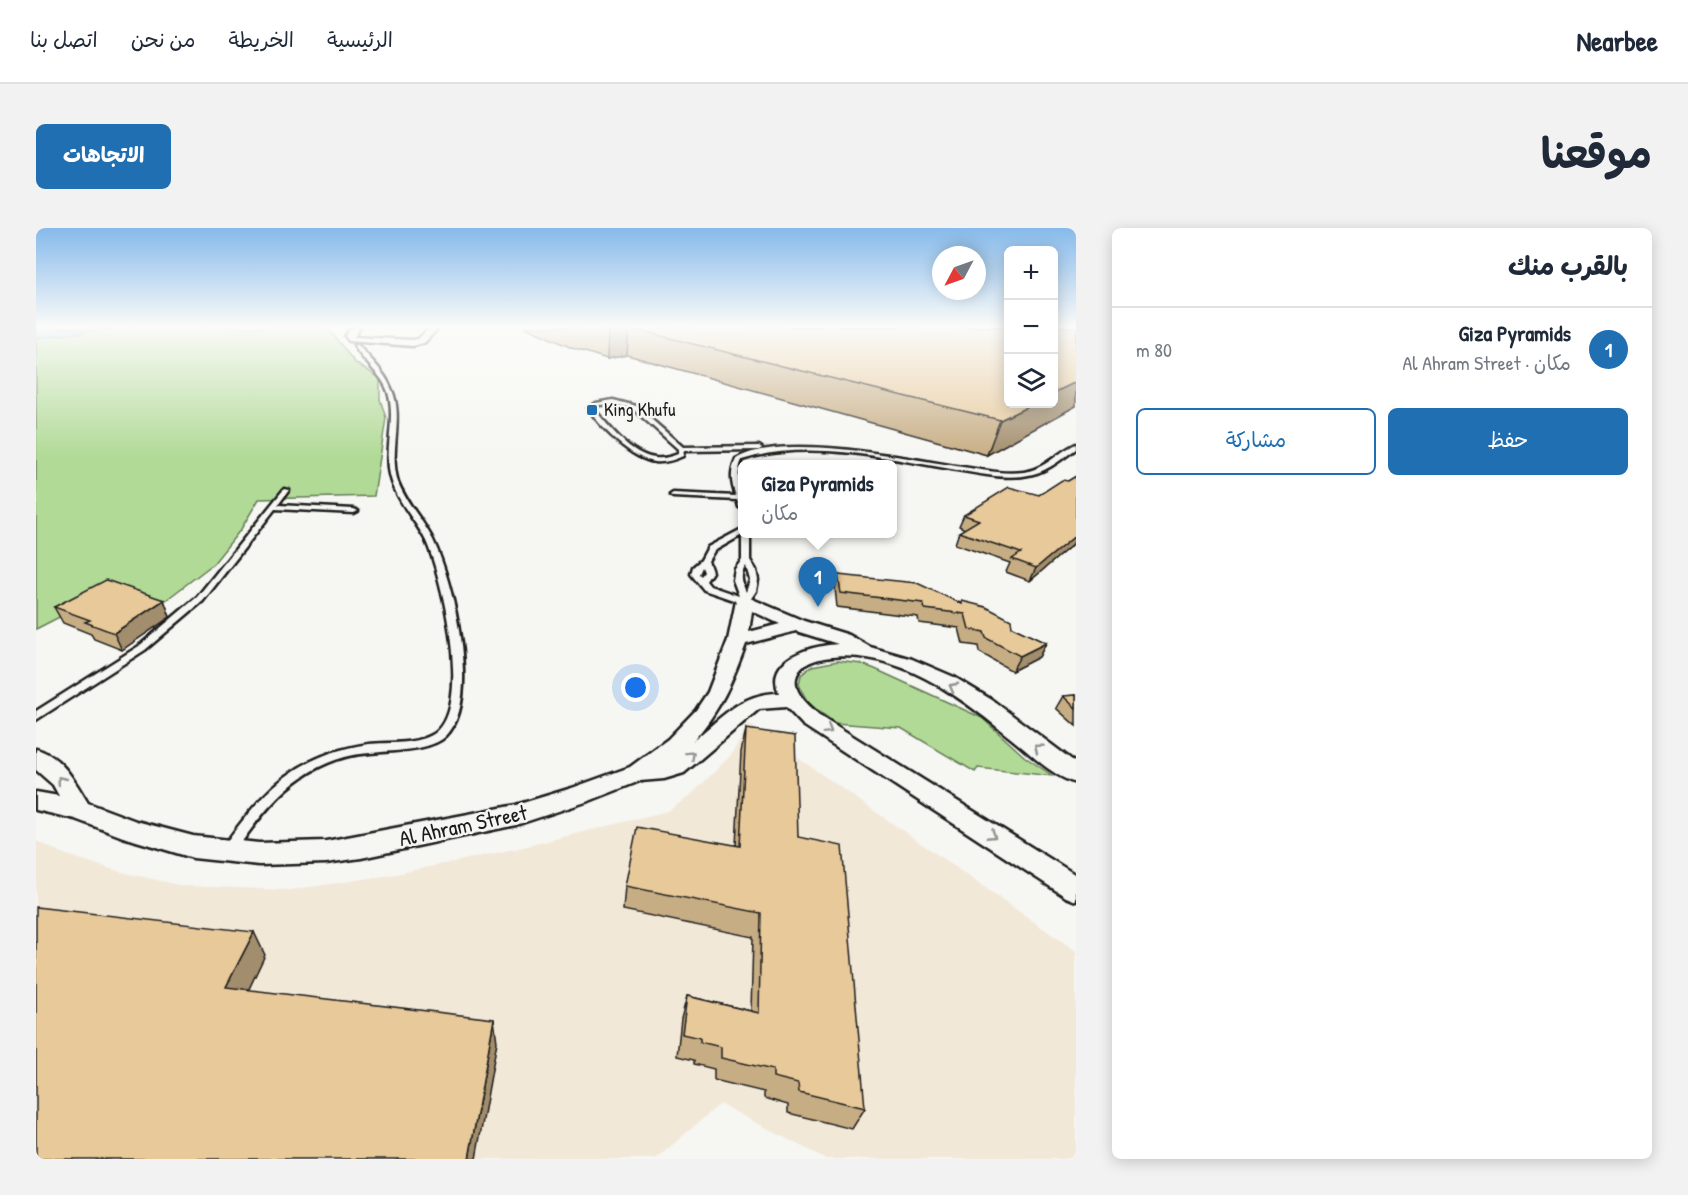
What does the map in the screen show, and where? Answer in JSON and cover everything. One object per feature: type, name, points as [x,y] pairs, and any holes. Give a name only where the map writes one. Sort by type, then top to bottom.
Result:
[{"type":"street","name":"Al Ahram Street","points":[[36,801],[79,810],[161,839],[227,852],[259,854],[326,852],[481,824],[580,795],[638,773],[676,745],[704,715],[718,692],[738,640],[745,601]]},
{"type":"street","points":[[745,601],[797,625],[830,634],[863,651],[914,668],[960,690],[982,703],[1043,752],[1076,774]]},
{"type":"street","points":[[738,640],[797,625]]},
{"type":"street","points":[[863,651],[824,650],[803,656],[795,661],[785,683],[792,700],[811,720],[1076,889]]},
{"type":"street","points":[[638,773],[664,771],[676,767],[752,704],[768,700],[792,700]]},
{"type":"street","points":[[36,757],[62,779],[79,810]]},
{"type":"lane","points":[[227,852],[253,815],[287,779],[302,769],[328,757],[354,749],[429,741],[441,735],[450,726],[454,716],[458,690],[458,666],[446,589],[429,540],[393,476],[391,392],[375,370]]},
{"type":"lane","points":[[681,449],[681,455],[667,459],[652,459],[636,455],[591,408],[598,404],[613,402],[631,405],[681,449],[736,447],[852,453],[1007,474],[1034,471],[1076,446]]},
{"type":"lane","points":[[739,460],[748,454],[776,450]]},
{"type":"lane","points":[[738,462],[734,473],[738,490]]},
{"type":"lane","points":[[36,716],[142,648],[200,599],[286,490]]},
{"type":"lane","points":[[672,495],[738,498]]},
{"type":"lane","points":[[273,507],[354,510]]},
{"type":"lane","points":[[738,536],[708,552],[704,561],[708,572],[701,582],[716,592],[745,601]]},
{"type":"lane","points":[[745,538],[746,560],[754,576],[753,588],[745,601]]},
{"type":"lane","points":[[745,601],[737,580],[739,569],[746,560]]},
{"type":"shaded area","points":[[749,724],[1076,951],[1076,1159],[826,1159],[720,1104],[656,1159],[36,1159],[36,841],[64,854],[117,871],[183,886],[290,890],[391,875],[515,849],[668,811],[690,796],[731,755]]},
{"type":"green space","points":[[36,370],[367,370],[380,378],[380,399],[386,418],[374,496],[259,499],[241,529],[213,564],[166,600],[114,589],[36,629]]},
{"type":"green space","points":[[838,661],[862,664],[875,669],[982,718],[1025,757],[1053,776],[978,768],[975,772],[901,728],[835,723],[807,701],[799,684],[801,675],[812,666]]},
{"type":"building","points":[[800,370],[1004,370],[1004,408],[1025,408],[1000,420]]},
{"type":"building","points":[[1058,370],[1076,370],[1076,382],[1058,391]]},
{"type":"building","points":[[1076,476],[1076,535],[1036,568],[1012,559],[1021,553],[959,532],[979,520],[964,515],[1009,487],[1039,495],[1062,480],[1068,481]]},
{"type":"building","points":[[838,575],[917,583],[962,604],[962,601],[986,607],[1011,620],[1012,627],[1046,643],[1020,656],[986,638],[984,632],[969,629],[965,614],[925,609],[923,603],[841,593]]},
{"type":"building","points":[[106,580],[164,600],[114,633],[85,622],[90,620],[54,607]]},
{"type":"building","points":[[1076,695],[1076,708],[1063,696]]},
{"type":"building","points":[[746,729],[795,736],[798,837],[842,846],[865,1108],[799,1092],[798,1083],[773,1077],[773,1070],[721,1058],[721,1047],[700,1042],[700,1038],[682,1034],[687,996],[759,1013],[761,913],[625,886],[637,827],[740,846]]},
{"type":"building","points":[[36,907],[254,932],[226,987],[494,1019],[469,1159],[36,1159]]},
{"type":"place","name":"King Khufu","points":[[592,410]]},
{"type":"place","name":"Giza Pyramids","points":[[818,607]]}]
